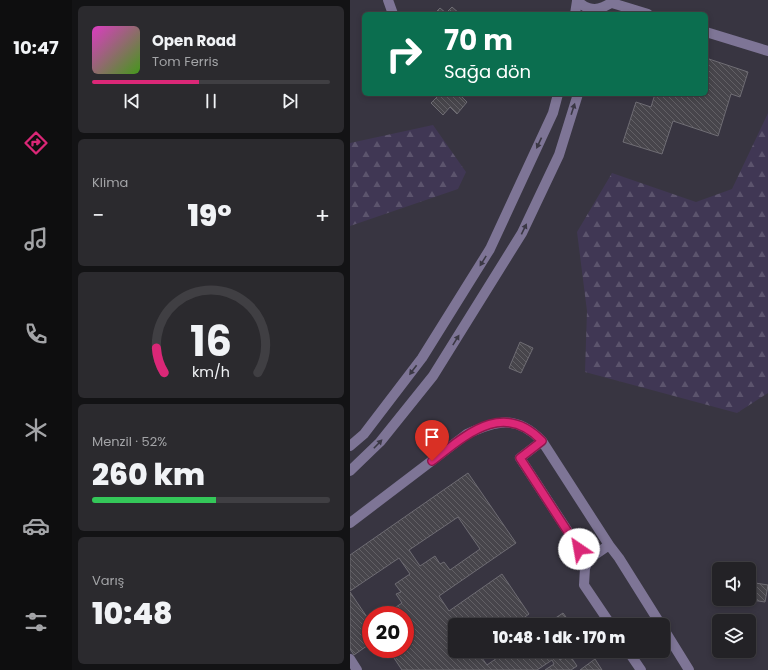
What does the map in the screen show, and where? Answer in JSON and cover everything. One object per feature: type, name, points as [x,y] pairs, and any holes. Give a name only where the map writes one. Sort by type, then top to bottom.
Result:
[{"type":"street","points":[[388,0],[392,12]]},
{"type":"street","points":[[577,1],[582,6],[589,9],[607,6],[638,12]]},
{"type":"street","points":[[575,12],[577,1]]},
{"type":"street","points":[[708,33],[768,51]]},
{"type":"street","points":[[350,446],[364,434],[422,358],[490,249],[553,113],[557,96]]},
{"type":"street","points":[[350,471],[380,442],[433,376],[522,233],[559,155],[577,96]]},
{"type":"street","points":[[350,523],[467,434],[483,426],[511,422],[522,425],[534,433],[542,441],[657,618]]},
{"type":"street","points":[[542,441],[520,458],[588,562]]},
{"type":"street","points":[[606,618],[584,584],[585,568],[590,558],[609,545]]},
{"type":"street","points":[[670,639],[689,670]]},
{"type":"street","points":[[350,658],[357,670]]},
{"type":"street","points":[[633,658],[641,670]]},
{"type":"shaded area","points":[[350,0],[768,0],[768,670],[350,670]]},
{"type":"green space","points":[[768,113],[768,393],[737,413],[585,372],[587,311],[577,232],[612,173],[696,202],[732,189]]},
{"type":"green space","points":[[433,125],[466,172],[458,189],[350,226],[350,143]]},
{"type":"building","points":[[452,7],[458,12],[447,12]]},
{"type":"building","points":[[440,8],[445,12],[436,12]]},
{"type":"building","points":[[708,59],[748,72],[740,97],[731,94],[718,136],[673,121],[662,154],[623,142],[636,102],[651,107],[654,96],[708,96]]},
{"type":"building","points":[[436,96],[461,96],[467,102],[457,114],[450,107],[443,115],[431,103]]},
{"type":"building","points":[[520,342],[533,348],[521,373],[509,368]]},
{"type":"building","points":[[468,473],[516,543],[439,596],[449,611],[502,574],[529,614],[524,618],[448,618],[448,658],[482,658],[487,665],[497,658],[558,658],[560,660],[563,658],[572,658],[577,666],[571,670],[545,670],[554,664],[552,660],[537,670],[402,670],[394,658],[414,658],[414,606],[398,606],[402,603],[396,594],[401,592],[395,584],[410,574],[399,558],[350,591],[350,555]],"holes":[[[458,517],[480,549],[450,570],[444,562],[440,564],[435,556],[420,566],[409,550]]]},
{"type":"building","points":[[756,583],[768,585],[765,602],[756,601]]},
{"type":"building","points":[[350,592],[362,610],[362,649],[354,655],[350,649]]},
{"type":"building","points":[[563,613],[567,618],[556,618]]},
{"type":"building","points":[[595,659],[602,670],[580,670]]},
{"type":"route","points":[[432,461],[467,434],[483,426],[511,422],[522,425],[534,433],[542,441],[520,458],[579,549]]}]
